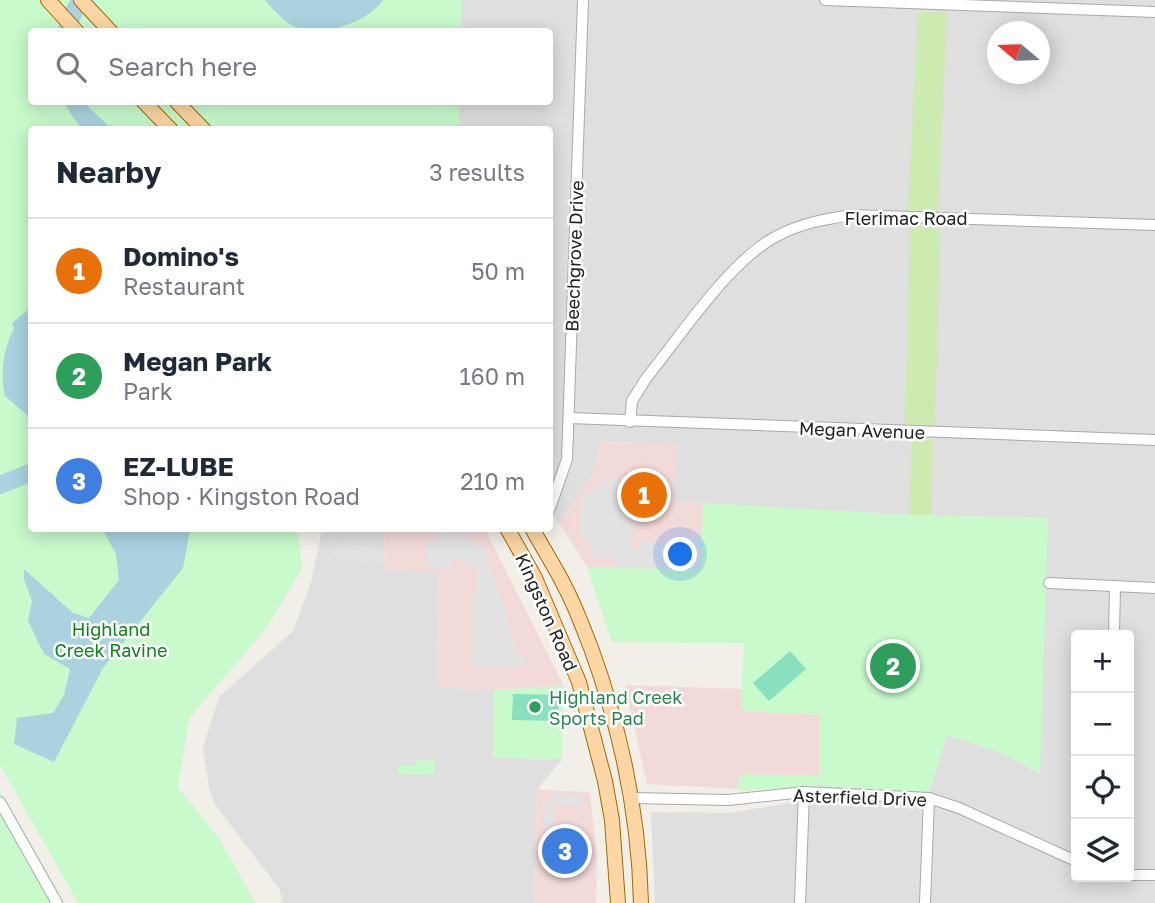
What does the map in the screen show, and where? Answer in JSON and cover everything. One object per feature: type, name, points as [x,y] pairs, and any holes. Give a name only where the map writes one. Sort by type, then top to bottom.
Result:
[{"type":"main road","points":[[48,0],[74,28]]},
{"type":"main road","points":[[81,0],[107,28]]},
{"type":"main road","points":[[147,105],[166,126]]},
{"type":"main road","points":[[180,105],[200,126]]},
{"type":"main road","name":"Kingston Road","points":[[509,532],[521,551],[579,682],[607,793],[616,850],[618,903]]},
{"type":"main road","name":"Kingston Road","points":[[536,532],[567,590],[601,675],[618,734],[632,798],[641,903]]},
{"type":"street","name":"Beechgrove Drive","points":[[553,501],[567,458],[583,0]]},
{"type":"street","points":[[825,0],[1155,12]]},
{"type":"street","name":"Flerimac Road","points":[[630,422],[632,401],[645,380],[744,258],[777,235],[810,222],[851,215],[1155,225]]},
{"type":"street","name":"Megan Avenue","points":[[569,418],[1155,440]]},
{"type":"street","points":[[521,551],[532,532]]},
{"type":"street","points":[[1049,583],[1155,588]]},
{"type":"street","points":[[1114,630],[1115,586]]},
{"type":"street","points":[[800,903],[804,792]]},
{"type":"street","name":"Asterfield Drive","points":[[632,798],[728,800],[804,792],[929,798],[959,808],[1071,859]]},
{"type":"street","points":[[925,903],[929,798]]},
{"type":"street","points":[[0,802],[57,903]]},
{"type":"street","points":[[1134,875],[1155,876]]},
{"type":"shaded area","points":[[461,0],[1155,0],[1155,903],[655,903],[651,812],[729,813],[789,803],[819,786],[929,792],[947,735],[1000,752],[1039,773],[1048,518],[909,515],[673,502],[677,444],[601,442],[593,475],[559,523],[553,516],[553,126],[459,126],[459,105],[553,105],[553,28],[460,28]]},
{"type":"shaded area","points":[[601,442],[677,444],[673,502],[703,503],[701,570],[587,567],[559,523],[593,475]]},
{"type":"shaded area","points":[[603,480],[626,481],[625,490],[635,490],[632,545],[626,545],[628,548],[639,550],[639,542],[685,543],[685,551],[688,549],[689,538],[702,536],[701,570],[613,568],[613,558],[592,559],[589,541],[580,540],[582,494],[589,494],[591,488],[601,489]]},
{"type":"shaded area","points":[[321,532],[384,532],[385,569],[439,572],[437,687],[493,690],[493,758],[562,759],[537,790],[534,903],[282,903],[280,890],[216,806],[209,789],[203,747],[219,697],[293,631],[311,583]]},
{"type":"shaded area","points":[[384,532],[487,532],[564,686],[493,690],[437,687],[439,573],[385,569]]},
{"type":"shaded area","points":[[460,533],[462,539],[473,537],[474,548],[482,544],[508,619],[516,652],[525,660],[526,668],[472,667],[472,593],[478,593],[477,569],[467,565],[466,559],[452,559],[452,569],[427,569],[426,540],[436,541],[435,534]]},
{"type":"shaded area","points":[[340,543],[385,551],[383,564],[332,556],[333,547],[339,548]]},
{"type":"shaded area","points":[[625,685],[741,689],[742,711],[820,715],[819,776],[739,774],[738,789],[647,784]]},
{"type":"shaded area","points":[[537,790],[590,792],[597,860],[596,903],[534,903]]},
{"type":"shaded area","points":[[551,794],[581,795],[581,805],[553,805],[553,836],[544,836],[544,801],[551,801]]},
{"type":"green space","name":"Highland Creek Ravine","points":[[0,0],[461,0],[460,28],[28,28],[28,105],[459,105],[459,126],[28,126],[28,532],[298,532],[302,569],[265,630],[189,718],[178,788],[220,839],[255,903],[78,903],[0,765]]},
{"type":"green space","points":[[918,12],[947,13],[938,212],[908,211]]},
{"type":"green space","points":[[910,226],[940,227],[935,426],[905,425]]},
{"type":"green space","points":[[912,439],[933,440],[931,516],[909,515]]},
{"type":"green space","points":[[703,503],[909,515],[1048,518],[1040,773],[1000,752],[947,735],[929,792],[819,786],[738,791],[739,774],[819,776],[820,715],[742,711],[744,643],[612,642],[587,567],[701,570]]},
{"type":"green space","points":[[790,651],[806,669],[769,701],[753,683]]},
{"type":"green space","points":[[564,686],[562,759],[493,758],[493,690]]},
{"type":"green space","name":"Highland Creek Sports Pad","points":[[513,694],[559,695],[558,721],[512,720]]},
{"type":"green space","points":[[417,760],[435,761],[434,775],[398,774],[398,766],[416,766]]},
{"type":"green space","points":[[0,790],[65,903],[0,903]]},
{"type":"water","points":[[265,0],[383,0],[366,16],[338,28],[298,28],[282,18]]},
{"type":"water","points":[[66,105],[86,105],[109,126],[80,126]]},
{"type":"water","points":[[28,310],[28,418],[5,396],[3,371],[7,344],[14,329],[12,323]]},
{"type":"water","points":[[104,532],[190,532],[183,568],[103,668],[54,762],[14,744],[17,718],[53,713],[64,695],[70,669],[44,654],[28,621],[32,601],[24,579],[24,569],[73,613],[89,618],[119,580],[116,554]]},
{"type":"waterway","points":[[68,28],[82,0]]},
{"type":"waterway","points":[[0,485],[28,474]]},
{"type":"place","name":"Domino's","points":[[644,495]]},
{"type":"place","name":"Megan Park","points":[[893,666]]},
{"type":"place","name":"Highland Creek Sports Pad","points":[[535,707]]},
{"type":"place","name":"EZ-LUBE","points":[[565,851]]}]
